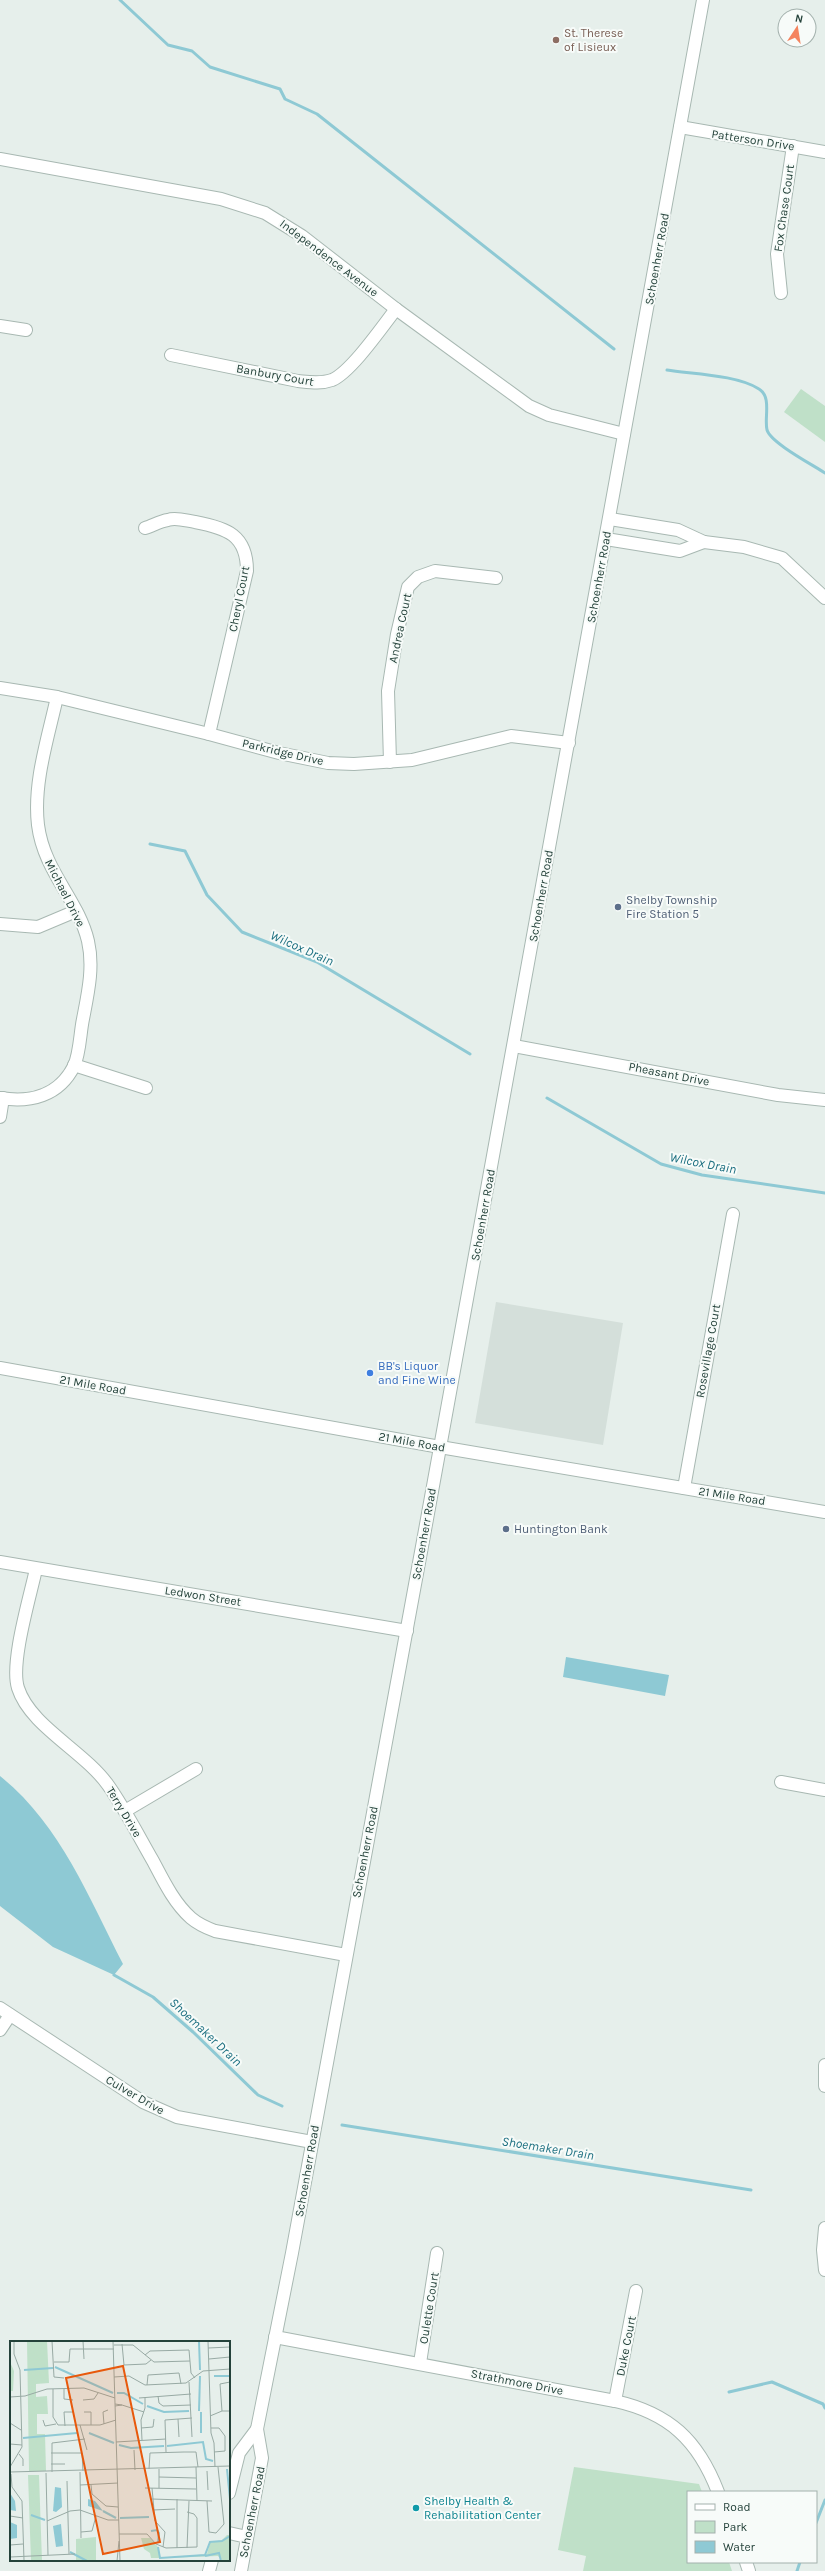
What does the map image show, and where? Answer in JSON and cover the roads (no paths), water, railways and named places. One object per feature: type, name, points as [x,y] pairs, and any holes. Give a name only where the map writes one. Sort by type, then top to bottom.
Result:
[{"type":"street","name":"Schoenherr Road","points":[[241,2571],[262,2458],[257,2429],[407,1631],[703,0]]},
{"type":"street","name":"Patterson Drive","points":[[680,128],[825,152]]},
{"type":"street","name":"Fox Chase Court","points":[[781,294],[777,254],[793,146]]},
{"type":"street","name":"Independence Avenue","points":[[0,159],[221,199],[252,208],[277,219],[302,236],[396,309],[529,406],[549,415],[624,434]]},
{"type":"street","name":"Banbury Court","points":[[171,355],[298,381],[318,383],[331,380],[350,366],[396,309]]},
{"type":"street","points":[[0,326],[26,330]]},
{"type":"street","name":"Cheryl Court","points":[[145,528],[169,519],[206,524],[221,528],[236,537],[246,554],[247,571],[209,734]]},
{"type":"street","points":[[610,519],[678,530],[704,542],[744,547],[782,558],[825,598]]},
{"type":"street","points":[[606,539],[680,551],[704,542]]},
{"type":"street","name":"Andrea Court","points":[[390,762],[388,691],[397,634],[408,587],[418,577],[435,571],[496,578]]},
{"type":"street","name":"Parkridge Drive","points":[[0,688],[57,697],[209,734],[279,753],[328,763],[390,762],[412,760],[502,737],[519,736],[568,744]]},
{"type":"street","name":"Michael Drive","points":[[57,697],[40,774],[38,823],[40,838],[51,868],[76,912],[88,941],[90,968],[88,995],[74,1065]]},
{"type":"street","points":[[0,924],[38,927],[76,912]]},
{"type":"street","name":"Pheasant Drive","points":[[514,1046],[778,1095],[825,1100]]},
{"type":"street","points":[[0,1117],[2,1098],[31,1100],[50,1093],[62,1084],[74,1065],[146,1088]]},
{"type":"street","name":"Rosevillage Court","points":[[684,1488],[733,1214]]},
{"type":"street","name":"21 Mile Road","points":[[0,1368],[440,1447],[825,1512]]},
{"type":"street","name":"Ledwon Street","points":[[0,1562],[407,1631]]},
{"type":"street","name":"Terry Drive","points":[[36,1569],[18,1658],[18,1688],[29,1709],[59,1738],[88,1760],[125,1811],[181,1908],[198,1923],[215,1931],[346,1955]]},
{"type":"street","points":[[125,1811],[196,1769]]},
{"type":"street","points":[[781,1782],[825,1790]]},
{"type":"street","points":[[0,2030],[5,2012]]},
{"type":"street","name":"Culver Drive","points":[[5,2012],[119,2087],[158,2110],[191,2120],[312,2142]]},
{"type":"street","points":[[825,2065],[825,2086]]},
{"type":"street","points":[[825,2228],[823,2250],[825,2270]]},
{"type":"street","name":"Oulette Court","points":[[420,2363],[437,2253]]},
{"type":"street","name":"Duke Court","points":[[615,2401],[636,2291]]},
{"type":"street","name":"Strathmore Drive","points":[[275,2337],[420,2363],[615,2401],[648,2410],[674,2425],[702,2458],[718,2491]]},
{"type":"street","name":"Schoenherr Road","points":[[230,2489],[239,2453],[257,2429]]},
{"type":"street","points":[[230,2533],[247,2537]]},
{"type":"street","points":[[209,2571],[212,2561]]},
{"type":"water","points":[[566,1657],[669,1675],[665,1696],[563,1677]]},
{"type":"water","points":[[0,1776],[21,1795],[40,1816],[71,1863],[123,1964],[114,1975],[53,1947],[0,1906]]},
{"type":"waterway","points":[[120,0],[168,45],[192,51],[210,67],[280,89],[285,99],[317,114],[614,349]]},
{"type":"waterway","points":[[667,370],[727,378],[750,384],[759,389],[765,397],[767,408],[766,425],[770,435],[784,447],[825,473]]},
{"type":"waterway","name":"Wilcox Drain","points":[[150,844],[185,851],[207,895],[242,932],[317,962],[470,1054]]},
{"type":"waterway","name":"Wilcox Drain","points":[[547,1098],[661,1164],[702,1175],[825,1193]]},
{"type":"waterway","name":"Shoemaker Drain","points":[[114,1975],[153,1997],[193,2032],[258,2095],[282,2106]]},
{"type":"waterway","name":"Shoemaker Drain","points":[[342,2125],[751,2190]]},
{"type":"waterway","name":"Shoemaker Drain","points":[[729,2392],[772,2382],[823,2404],[825,2408]]},
{"type":"waterway","name":"Shoemaker Drain","points":[[817,2520],[825,2500]]},
{"type":"waterway","name":"Shoemaker Drain","points":[[797,2571],[800,2563]]},
{"type":"place","name":"St. Therese of Lisieux","points":[[556,40]]},
{"type":"place","name":"Shelby Township Fire Station 5","points":[[618,907]]},
{"type":"place","name":"BB's Liquor and Fine Wine","points":[[370,1373]]},
{"type":"place","name":"Huntington Bank","points":[[506,1529]]},
{"type":"place","name":"Shelby Health & Rehabilitation Center","points":[[416,2508]]}]
